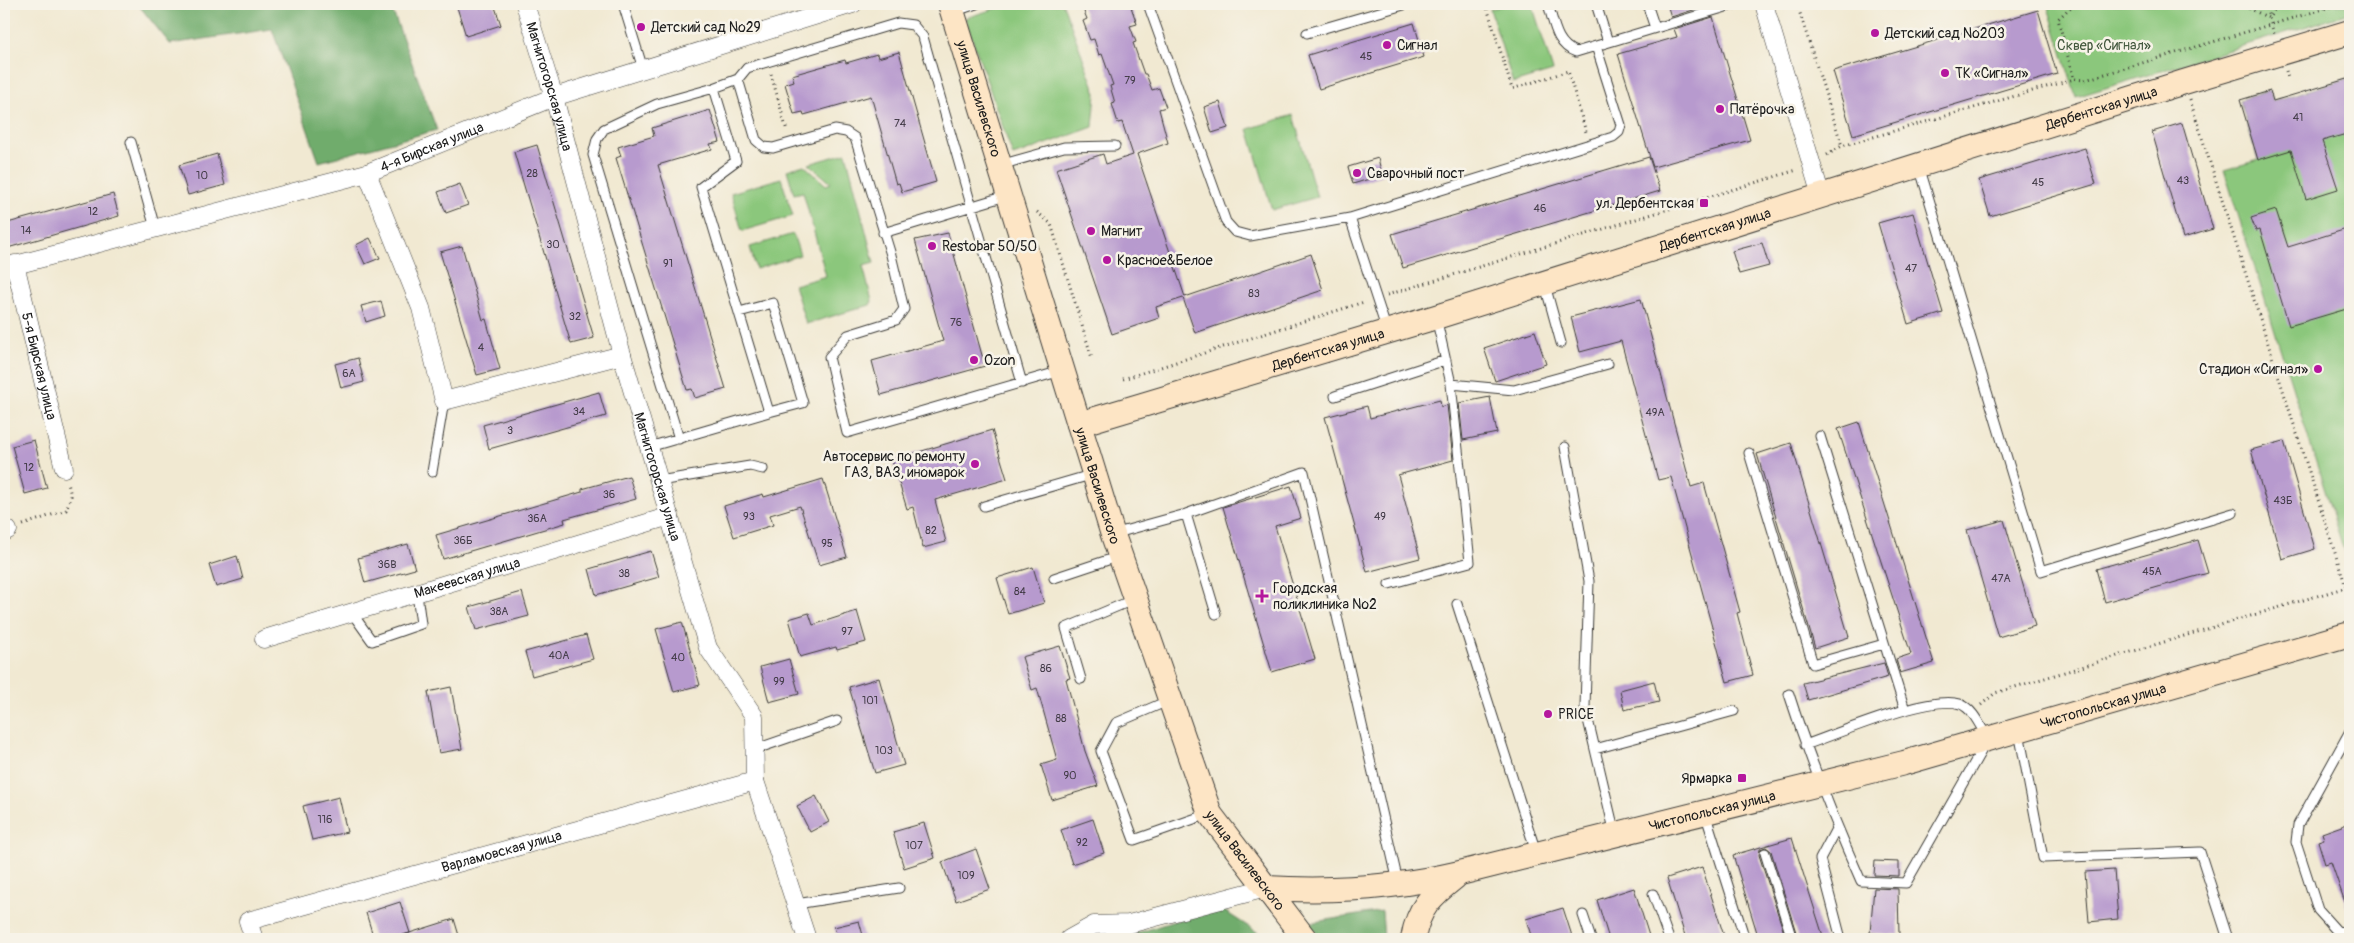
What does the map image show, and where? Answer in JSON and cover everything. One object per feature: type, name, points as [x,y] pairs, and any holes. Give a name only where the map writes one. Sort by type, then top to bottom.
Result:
[{"type":"street","name":"Магнитогорская улица","points":[[525,4],[554,97],[622,355],[708,648],[754,716],[755,781],[807,939]]},
{"type":"street","name":"4-я Бирская улица","points":[[9,266],[367,173],[554,97],[853,4]]},
{"type":"street","points":[[1764,4],[1821,196]]},
{"type":"street","name":"улица Василевского","points":[[951,8],[1064,370],[1116,545],[1210,814],[1305,939]]},
{"type":"street","name":"Дербентская улица","points":[[1079,424],[1436,317],[2184,82],[2350,32]]},
{"type":"street","points":[[367,173],[421,308],[444,401],[622,355]]},
{"type":"street","name":"5-я Бирская улица","points":[[9,266],[64,468]]},
{"type":"street","name":"Макеевская улица","points":[[264,639],[352,614],[670,516]]},
{"type":"street","name":"Чистопольская улица","points":[[1069,939],[1094,925],[1129,924],[1266,888],[1317,891],[1416,883],[1537,855],[1988,739],[2350,634]]},
{"type":"street","name":"Варламовская улица","points":[[254,939],[248,921],[755,781]]},
{"type":"street","points":[[1412,939],[1419,914],[1432,896],[1460,873]]},
{"type":"lane","points":[[623,4],[643,69]]},
{"type":"lane","points":[[951,8],[976,4]]},
{"type":"lane","points":[[1148,4],[1226,222],[1235,232],[1250,236],[1350,218],[1613,137],[1619,132],[1620,125],[1596,46]]},
{"type":"lane","points":[[1307,33],[1407,4]]},
{"type":"lane","points":[[1548,4],[1560,40],[1566,48],[1576,52],[1736,4]]},
{"type":"lane","points":[[1596,4],[1608,42]]},
{"type":"lane","points":[[1647,4],[1654,28]]},
{"type":"lane","points":[[680,439],[593,155],[597,139],[604,129],[657,104],[714,88],[738,79],[747,68],[898,23],[913,25],[923,37],[1022,383]]},
{"type":"lane","points":[[738,79],[756,140],[764,147],[774,148],[836,130],[846,132],[855,138],[904,309],[896,320],[848,335],[829,357],[847,433],[1064,370]]},
{"type":"lane","points":[[714,88],[736,162],[701,187],[769,412]]},
{"type":"lane","points":[[131,142],[155,228]]},
{"type":"lane","points":[[1000,166],[1064,147],[1114,146]]},
{"type":"lane","points":[[1919,166],[2041,571],[2234,513]]},
{"type":"lane","points":[[883,233],[1009,195]]},
{"type":"lane","points":[[1350,218],[1387,331]]},
{"type":"lane","points":[[1544,282],[1562,344]]},
{"type":"lane","points":[[649,447],[803,403],[773,302],[739,312]]},
{"type":"lane","points":[[1390,584],[1470,562],[1451,384],[1436,317]]},
{"type":"lane","points":[[1335,396],[1446,360]]},
{"type":"lane","points":[[1451,384],[1514,390],[1608,364]]},
{"type":"lane","points":[[432,472],[444,401]]},
{"type":"lane","points":[[1820,436],[1905,710]]},
{"type":"lane","points":[[1565,447],[1590,581],[1585,707],[1615,834]]},
{"type":"lane","points":[[1749,453],[1812,664],[1884,644]]},
{"type":"lane","points":[[659,481],[750,466],[763,469]]},
{"type":"lane","points":[[1054,578],[1116,545],[1186,514],[1304,472],[1399,884]]},
{"type":"lane","points":[[984,506],[1094,474]]},
{"type":"lane","points":[[1186,514],[1216,614]]},
{"type":"lane","points":[[352,614],[372,641],[421,624],[417,594]]},
{"type":"lane","points":[[1081,679],[1066,628],[1135,599]]},
{"type":"lane","points":[[1457,604],[1537,855]]},
{"type":"lane","points":[[1789,694],[1805,745],[1818,784],[1861,881],[1906,883],[1988,739],[1972,713],[1961,704],[1945,702],[1905,710],[1805,745]]},
{"type":"lane","points":[[1170,700],[1116,723],[1101,751],[1134,840],[1210,814]]},
{"type":"lane","points":[[1595,750],[1734,711]]},
{"type":"lane","points":[[756,749],[837,722]]},
{"type":"lane","points":[[2018,729],[2043,858],[2200,852],[2228,939]]},
{"type":"lane","points":[[2350,731],[2298,825],[2296,842],[2318,910],[2336,930],[2350,934]]},
{"type":"lane","points":[[1705,813],[1745,939]]},
{"type":"lane","points":[[1837,827],[1820,859],[1841,939]]},
{"type":"lane","points":[[1765,853],[1792,939]]},
{"type":"lane","points":[[796,904],[899,888]]},
{"type":"lane","points":[[1653,894],[1669,939]]},
{"type":"lane","points":[[1583,915],[1591,939]]},
{"type":"path","points":[[1486,4],[1512,89],[1568,70],[1590,144]]},
{"type":"path","points":[[1797,4],[1842,146]]},
{"type":"path","points":[[2074,4],[2058,19],[2074,78]]},
{"type":"path","points":[[2240,4],[2269,18],[2278,4]]},
{"type":"path","points":[[1124,379],[1377,298],[1812,165],[1842,146],[2074,78],[2085,80],[2340,4]]},
{"type":"path","points":[[767,62],[790,143]]},
{"type":"path","points":[[1972,713],[1995,693],[2348,587],[2184,82]]},
{"type":"path","points":[[1035,204],[1038,213],[1051,224],[1092,358]]},
{"type":"path","points":[[6,531],[66,510],[71,496],[64,468]]},
{"type":"green space","points":[[142,4],[390,4],[437,130],[319,162],[272,29],[170,44],[140,7]]},
{"type":"green space","points":[[1010,4],[1063,4],[1096,93],[1093,127],[1013,156],[965,18]]},
{"type":"green space","points":[[1509,4],[1532,4],[1553,71],[1513,83],[1490,9]]},
{"type":"green space","name":"Сквер «Сигнал»","points":[[2047,4],[2350,4],[2350,13],[2076,97]]},
{"type":"green space","name":"Стадион «Сигнал»","points":[[2350,78],[2349,567],[2224,170],[2258,160],[2240,100],[2270,91],[2273,101]]},
{"type":"green space","points":[[1293,115],[1317,197],[1272,210],[1248,129]]},
{"type":"green space","points":[[846,153],[874,263],[863,266],[872,301],[870,305],[806,324],[794,285],[826,276],[803,192],[794,194],[787,170],[804,165],[826,185],[831,183],[809,164]]},
{"type":"green space","points":[[781,178],[793,216],[742,231],[731,193]]},
{"type":"green space","points":[[793,234],[800,255],[756,269],[750,247]]},
{"type":"green space","points":[[1218,907],[1268,939],[1144,939],[1134,934]]},
{"type":"green space","points":[[1382,911],[1384,939],[1321,939],[1308,923]]},
{"type":"building","points":[[456,4],[494,4],[501,25],[466,36]]},
{"type":"building","points":[[1081,4],[1130,4],[1137,24],[1130,26],[1136,42],[1133,43],[1152,90],[1159,88],[1166,107],[1159,109],[1168,143],[1137,154],[1185,297],[1311,254],[1323,290],[1195,333],[1183,298],[1156,307],[1159,318],[1112,334],[1056,169],[1103,154],[1106,164],[1133,155],[1122,122],[1118,123],[1112,104],[1115,103],[1110,86],[1113,85],[1102,54],[1099,55],[1094,39],[1090,40],[1083,21],[1087,19]]},
{"type":"building","points":[[1667,4],[1709,4],[1709,5],[1671,17]]},
{"type":"building","name":"ТК «Сигнал»","points":[[2038,10],[2057,74],[1853,135],[1833,71]]},
{"type":"building","points":[[1713,17],[1750,140],[1653,167],[1618,54],[1677,37],[1674,29]]},
{"type":"building","points":[[1414,23],[1424,57],[1319,89],[1308,55]]},
{"type":"building","points":[[899,52],[936,182],[902,192],[899,183],[896,184],[871,96],[804,115],[803,112],[794,114],[785,84],[794,81],[792,75],[845,60],[846,63],[877,54],[878,58]]},
{"type":"building","points":[[2350,78],[2350,133],[2322,141],[2338,189],[2306,199],[2291,150],[2258,160],[2240,100],[2270,91],[2273,101]]},
{"type":"building","points":[[1220,102],[1228,128],[1212,133],[1204,107]]},
{"type":"building","points":[[710,110],[720,142],[710,144],[712,149],[658,165],[726,389],[695,398],[692,389],[687,390],[616,158],[621,156],[618,147],[654,136],[652,128]]},
{"type":"building","points":[[2182,123],[2213,229],[2183,238],[2152,132]]},
{"type":"building","points":[[537,145],[594,338],[571,344],[514,152]]},
{"type":"building","points":[[2085,148],[2096,184],[1990,216],[1979,180]]},
{"type":"building","points":[[217,154],[225,185],[188,195],[179,165]]},
{"type":"building","points":[[1649,157],[1660,191],[1403,268],[1392,234]]},
{"type":"building","points":[[1378,158],[1382,175],[1353,184],[1348,167]]},
{"type":"building","points":[[460,184],[468,205],[446,213],[438,192]]},
{"type":"building","points":[[113,194],[119,216],[4,249],[4,224]]},
{"type":"building","points":[[2276,210],[2288,247],[2350,228],[2350,308],[2289,326],[2260,230],[2256,231],[2251,218]]},
{"type":"building","points":[[1913,213],[1943,313],[1908,324],[1878,223]]},
{"type":"building","points":[[948,233],[985,366],[881,395],[872,361],[943,341],[915,240]]},
{"type":"building","points":[[370,238],[380,258],[365,264],[356,245]]},
{"type":"building","points":[[1762,243],[1769,266],[1739,274],[1732,251]]},
{"type":"building","points":[[462,246],[483,320],[486,319],[500,369],[477,375],[440,252]]},
{"type":"building","points":[[1641,299],[1691,487],[1704,483],[1740,612],[1737,613],[1753,675],[1727,682],[1671,477],[1658,480],[1621,341],[1580,352],[1571,317]]},
{"type":"building","points":[[381,301],[385,316],[366,322],[361,306]]},
{"type":"building","points":[[1535,331],[1546,364],[1495,381],[1484,348]]},
{"type":"building","points":[[358,358],[364,382],[341,388],[335,364]]},
{"type":"building","points":[[599,392],[606,416],[489,449],[483,425]]},
{"type":"building","points":[[1490,397],[1497,433],[1463,440],[1459,403]]},
{"type":"building","points":[[1440,400],[1441,407],[1447,405],[1453,460],[1398,475],[1420,558],[1367,572],[1325,417],[1367,406],[1370,418]]},
{"type":"building","points":[[1859,422],[1934,663],[1900,673],[1896,659],[1911,654],[1838,429]]},
{"type":"building","points":[[992,430],[1007,479],[935,500],[946,542],[923,548],[913,507],[907,509],[892,460]]},
{"type":"building","points":[[34,440],[47,488],[25,494],[12,446]]},
{"type":"building","points":[[2284,441],[2315,549],[2282,559],[2251,450]]},
{"type":"building","points":[[1791,443],[1849,637],[1815,648],[1757,454]]},
{"type":"building","points":[[629,476],[636,499],[564,519],[565,523],[443,559],[436,535],[582,492],[582,489]]},
{"type":"building","points":[[823,479],[847,557],[819,565],[800,506],[770,515],[773,525],[734,537],[724,506],[763,494],[764,497]]},
{"type":"building","points":[[1291,486],[1301,518],[1275,526],[1315,659],[1272,672],[1223,507]]},
{"type":"building","points":[[2004,520],[2035,626],[1998,637],[1967,530]]},
{"type":"building","points":[[2198,540],[2208,573],[2105,602],[2096,569]]},
{"type":"building","points":[[408,544],[415,569],[365,583],[358,558]]},
{"type":"building","points":[[651,551],[659,577],[596,595],[589,569]]},
{"type":"building","points":[[237,556],[243,579],[216,587],[209,565]]},
{"type":"building","points":[[1033,567],[1044,603],[1008,614],[997,578]]},
{"type":"building","points":[[522,592],[529,616],[476,630],[469,607]]},
{"type":"building","points":[[857,611],[866,642],[837,650],[836,647],[800,657],[789,619],[809,613],[813,625]]},
{"type":"building","points":[[682,622],[700,685],[674,692],[656,629]]},
{"type":"building","points":[[586,635],[593,659],[532,676],[525,652]]},
{"type":"building","points":[[1060,646],[1070,678],[1066,679],[1085,751],[1098,786],[1052,800],[1041,765],[1057,760],[1037,688],[1032,690],[1022,657]]},
{"type":"building","points":[[789,659],[799,694],[769,702],[760,667]]},
{"type":"building","points":[[1884,663],[1888,677],[1808,700],[1803,683]]},
{"type":"building","points":[[879,678],[904,765],[875,773],[849,687]]},
{"type":"building","points":[[1654,681],[1659,702],[1624,710],[1620,690]]},
{"type":"building","points":[[451,687],[462,749],[439,753],[428,692]]},
{"type":"building","points":[[816,796],[829,822],[810,832],[797,806]]},
{"type":"building","points":[[339,797],[347,832],[312,840],[303,806]]},
{"type":"building","points":[[1093,819],[1104,853],[1072,864],[1061,830]]},
{"type":"building","points":[[924,823],[935,858],[904,868],[893,832]]},
{"type":"building","points":[[2350,823],[2350,911],[2348,911],[2331,862],[2325,864],[2318,841],[2324,839],[2322,833]]},
{"type":"building","points":[[1792,838],[1824,939],[1798,939],[1771,851],[1766,847],[1760,849],[1759,855],[1786,939],[1759,939],[1733,855]]},
{"type":"building","points":[[976,849],[990,889],[956,901],[942,862]]},
{"type":"building","points":[[1875,861],[1899,862],[1899,876],[1874,875]]},
{"type":"building","points":[[1702,867],[1725,939],[1686,939],[1667,878]]},
{"type":"building","points":[[2114,870],[2118,919],[2089,922],[2085,872]]},
{"type":"building","points":[[1634,888],[1650,939],[1609,939],[1597,900]]},
{"type":"building","points":[[1874,888],[1898,889],[1899,935],[1870,933]]},
{"type":"building","points":[[400,902],[410,933],[390,939],[374,939],[366,913]]},
{"type":"building","points":[[1563,908],[1573,939],[1532,939],[1526,919]]},
{"type":"building","points":[[454,919],[460,939],[401,939],[400,936]]},
{"type":"building","points":[[859,921],[864,939],[838,939],[834,927]]},
{"type":"place","name":"Детский сад №29","points":[[641,27]]},
{"type":"place","name":"Детский сад №203","points":[[1875,33]]},
{"type":"place","name":"Сигнал","points":[[1387,45]]},
{"type":"place","name":"ТК «Сигнал»","points":[[1945,73]]},
{"type":"place","name":"Пятёрочка","points":[[1720,109]]},
{"type":"place","name":"Сварочный пост","points":[[1357,173]]},
{"type":"place","name":"ул. Дербентская","points":[[1704,203]]},
{"type":"place","name":"Магнит","points":[[1091,231]]},
{"type":"place","name":"Restobar 50/50","points":[[932,246]]},
{"type":"place","name":"Красное&Белое","points":[[1107,260]]},
{"type":"place","name":"Ozon","points":[[974,360]]},
{"type":"place","name":"Стадион «Сигнал»","points":[[2318,369]]},
{"type":"place","name":"Автосервис по ремонту ГАЗ, ВАЗ, иномарок","points":[[975,464]]},
{"type":"place","name":"Городская поликлиника №2","points":[[1262,596]]},
{"type":"place","name":"PRICE","points":[[1548,714]]},
{"type":"place","name":"Ярмарка","points":[[1742,778]]}]
